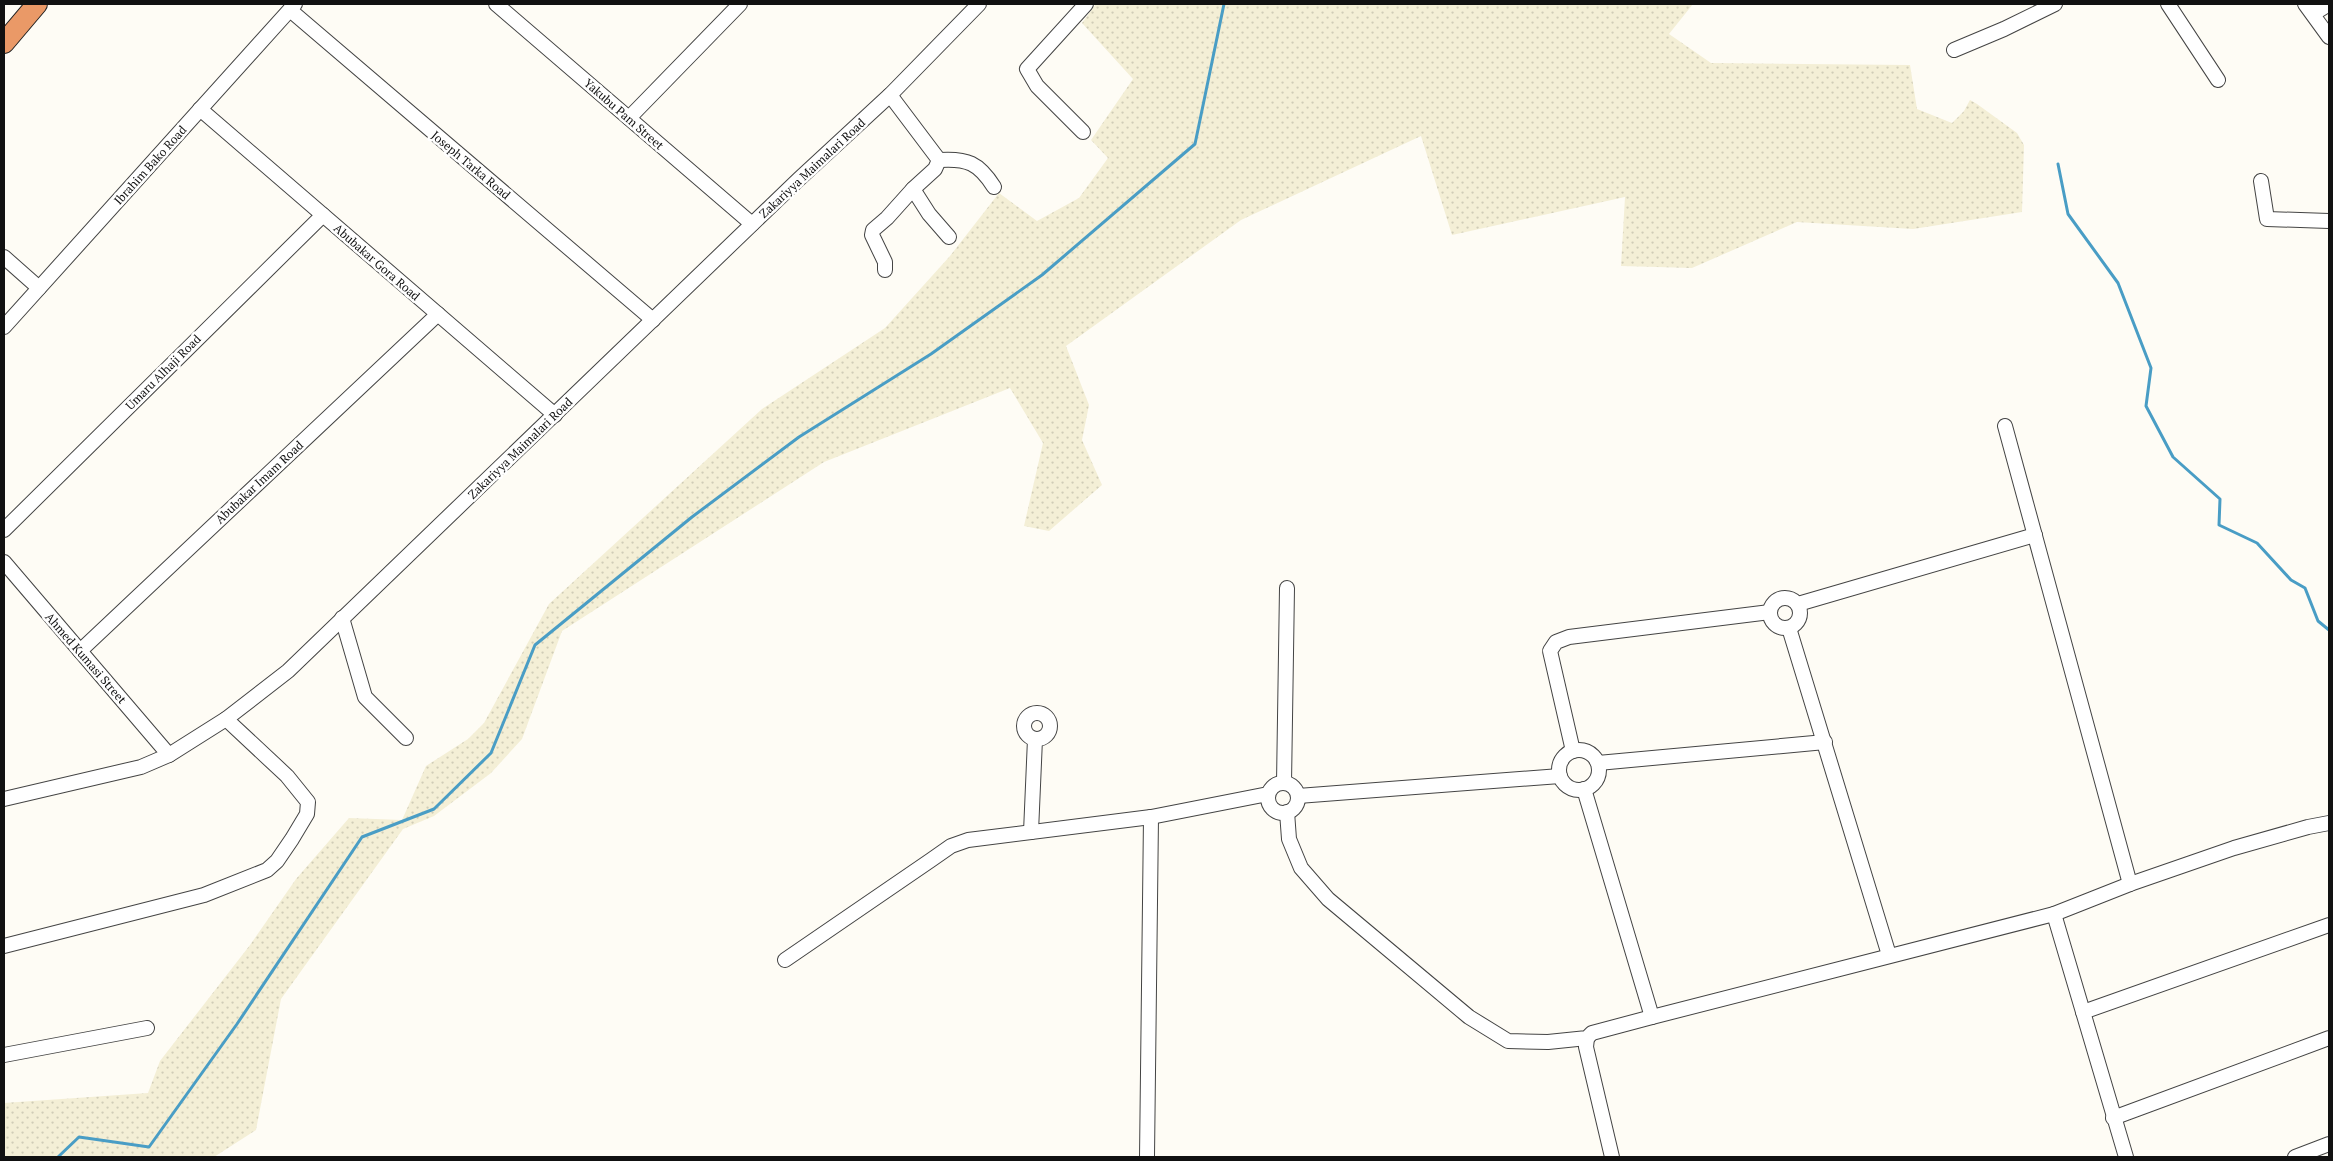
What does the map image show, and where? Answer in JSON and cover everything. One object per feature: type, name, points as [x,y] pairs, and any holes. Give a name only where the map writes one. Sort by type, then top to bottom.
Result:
[{"type":"highway","points":[[4,26],[23,4]]},
{"type":"highway","points":[[4,43],[37,4]]},
{"type":"street","points":[[628,118],[740,4]]},
{"type":"street","name":"Zakariyya Maimalari Road","points":[[4,799],[141,767],[168,755],[226,719],[288,671],[752,224],[890,95],[979,4]]},
{"type":"street","points":[[1083,132],[1037,86],[1027,70],[1086,4]]},
{"type":"street","points":[[1954,50],[2055,4]]},
{"type":"street","points":[[2168,4],[2218,80]]},
{"type":"street","points":[[2329,4],[2309,9],[2329,37]]},
{"type":"street","name":"Yakubu Pam Street","points":[[504,6],[628,118],[752,224]]},
{"type":"street","name":"Ibrahim Bako Road","points":[[4,327],[293,7]]},
{"type":"street","name":"Joseph Tarka Road","points":[[293,7],[653,320]]},
{"type":"street","points":[[890,95],[939,160]]},
{"type":"street","name":"Abubakar Gora Road","points":[[200,109],[555,415]]},
{"type":"street","points":[[939,160],[952,159],[974,164],[987,175],[994,187]]},
{"type":"street","points":[[885,270],[885,262],[872,235],[873,230],[935,169],[939,160]]},
{"type":"street","points":[[2261,181],[2267,219],[2329,221]]},
{"type":"street","points":[[913,189],[929,214],[950,237]]},
{"type":"street","name":"Umaru Alhaji Road","points":[[4,530],[323,215]]},
{"type":"street","points":[[4,257],[39,288]]},
{"type":"street","name":"Abubakar Imam Road","points":[[80,651],[438,314]]},
{"type":"street","points":[[2005,426],[2130,884]]},
{"type":"street","points":[[1798,604],[2034,535]]},
{"type":"street","name":"Ahmed Kumasi Street","points":[[4,562],[168,755]]},
{"type":"street","points":[[1284,782],[1287,588]]},
{"type":"street","points":[[1781,598],[1791,598],[1798,604],[1801,613],[1797,622],[1789,628],[1780,627],[1772,621],[1770,612],[1773,603],[1781,598]]},
{"type":"street","points":[[1573,751],[1550,651],[1556,642],[1569,637],[1770,612]]},
{"type":"street","points":[[342,618],[365,697],[406,738]]},
{"type":"street","points":[[1789,628],[1890,955]]},
{"type":"street","points":[[4,946],[204,894],[272,867],[287,848],[307,814],[308,802],[287,776],[226,719]]},
{"type":"street","points":[[1031,832],[1035,739]]},
{"type":"street","points":[[1598,763],[1825,742]]},
{"type":"street","points":[[1573,751],[1588,752],[1598,763],[1597,780],[1591,786],[1584,789],[1569,787],[1560,776],[1560,765],[1564,756],[1573,751]]},
{"type":"street","points":[[1298,796],[1560,776]]},
{"type":"street","points":[[785,960],[951,846],[968,840],[1151,817],[1268,794],[1277,784],[1284,782],[1296,789],[1298,796],[1293,809],[1287,812],[1274,811],[1270,806],[1268,794]]},
{"type":"street","points":[[1584,789],[1652,1017]]},
{"type":"street","points":[[1287,812],[1289,840],[1301,868],[1328,899],[1469,1017],[1508,1041],[1548,1042],[1587,1038]]},
{"type":"street","points":[[1147,1157],[1151,817]]},
{"type":"street","points":[[1612,1157],[1586,1047],[1587,1038],[1592,1033],[2054,914],[2130,884],[2234,848],[2308,826],[2329,823]]},
{"type":"street","points":[[2054,914],[2126,1157]]},
{"type":"street","points":[[2083,1012],[2329,925]]},
{"type":"street","points":[[4,1055],[147,1028]]},
{"type":"street","points":[[2113,1118],[2329,1038]]},
{"type":"street","points":[[2295,1157],[2329,1144]]},
{"type":"shaded area","points":[[1096,4],[1693,4],[1669,34],[1711,63],[1910,65],[1917,109],[1952,123],[1964,111],[1970,100],[1977,104],[2017,133],[2024,145],[2022,212],[1913,229],[1797,222],[1692,268],[1621,266],[1625,197],[1452,235],[1421,136],[1241,220],[1066,346],[1089,405],[1082,440],[1102,485],[1049,531],[1024,526],[1043,443],[1010,388],[824,462],[562,631],[522,739],[491,773],[434,816],[403,829],[281,999],[256,1130],[214,1157],[4,1157],[4,1103],[148,1093],[160,1061],[250,945],[296,879],[349,818],[402,820],[426,766],[468,739],[484,723],[549,604],[762,409],[885,328],[950,256],[999,193],[1037,221],[1079,198],[1108,158],[1091,140],[1133,79],[1082,23]]},
{"type":"waterway","points":[[58,1157],[79,1137],[149,1147],[237,1024],[362,837],[434,809],[491,753],[535,645],[692,517],[799,437],[931,354],[1042,275],[1195,144],[1224,4]]},
{"type":"waterway","points":[[2058,164],[2068,214],[2118,283],[2151,368],[2146,406],[2173,457],[2220,499],[2219,525],[2257,543],[2291,580],[2305,588],[2318,621],[2329,630]]}]
